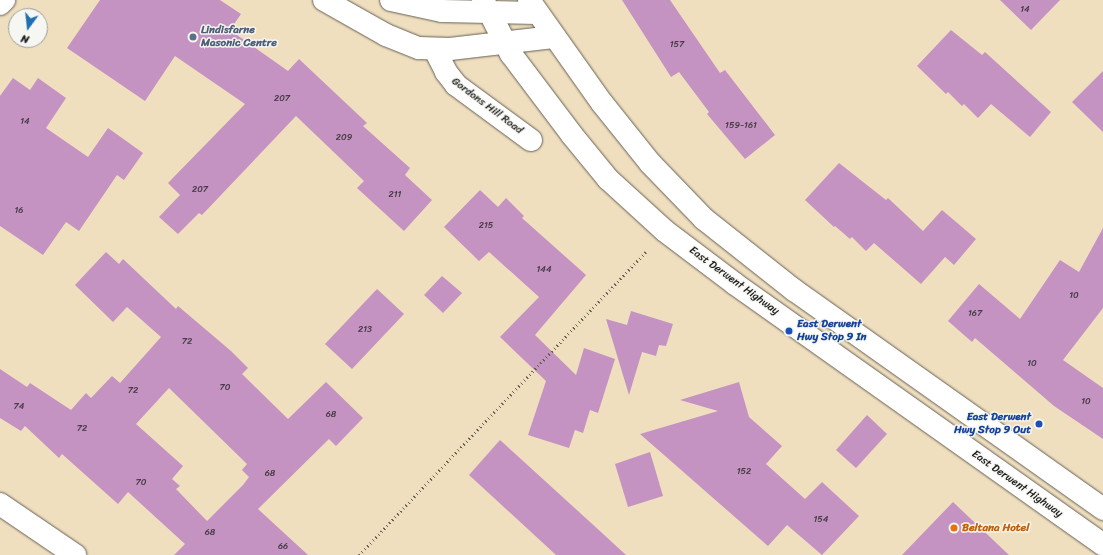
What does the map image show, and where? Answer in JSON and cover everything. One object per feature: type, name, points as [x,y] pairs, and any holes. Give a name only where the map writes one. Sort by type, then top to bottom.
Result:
[{"type":"main road","points":[[0,4],[4,0]]},
{"type":"main road","points":[[324,0],[401,42],[419,48],[435,50],[505,43],[553,36]]},
{"type":"main road","points":[[391,0],[428,9],[486,6],[533,6],[553,36],[650,163],[704,219],[794,290],[1103,509]]},
{"type":"main road","name":"East Derwent Highway","points":[[486,6],[505,43],[572,135],[608,179],[665,230],[735,284],[1103,545]]},
{"type":"main road","name":"Gordons Hill Road","points":[[435,50],[446,72],[456,85],[531,140]]},
{"type":"main road","points":[[0,504],[75,555]]},
{"type":"path","points":[[359,555],[665,230]]},
{"type":"building","points":[[100,0],[220,0],[241,14],[230,30],[288,71],[299,59],[367,123],[363,126],[410,168],[405,175],[432,200],[404,231],[357,188],[364,181],[296,116],[202,215],[199,213],[178,234],[159,217],[180,195],[168,183],[245,104],[175,56],[145,101],[67,48]]},
{"type":"building","points":[[622,0],[670,0],[720,73],[725,70],[775,135],[745,159],[707,114],[709,112],[679,72],[671,77]]},
{"type":"building","points":[[1000,0],[1060,0],[1031,30]]},
{"type":"building","points":[[951,30],[982,55],[985,52],[1051,112],[1030,137],[991,104],[978,118],[964,104],[962,106],[948,92],[946,94],[917,66]]},
{"type":"building","points":[[1103,71],[1103,132],[1072,102]]},
{"type":"building","points":[[13,78],[30,90],[38,78],[66,98],[46,128],[88,157],[108,128],[143,153],[124,180],[117,175],[79,231],[66,222],[43,255],[0,226],[0,96]]},
{"type":"building","points":[[839,163],[886,200],[888,198],[923,231],[942,210],[976,239],[954,265],[945,257],[921,284],[874,243],[866,251],[852,237],[850,239],[835,226],[834,227],[805,200]]},
{"type":"building","points":[[480,190],[498,207],[506,198],[524,216],[522,218],[586,275],[535,335],[576,375],[584,348],[615,359],[598,413],[590,410],[583,433],[575,430],[569,448],[528,435],[546,381],[500,337],[539,297],[489,252],[479,261],[444,227]]},
{"type":"building","points":[[1103,228],[1103,308],[1063,360],[1103,388],[1103,439],[1054,406],[975,338],[972,342],[948,321],[979,284],[1020,319],[1060,260],[1079,272]]},
{"type":"building","points":[[106,252],[119,264],[123,259],[176,309],[178,306],[231,351],[248,368],[242,374],[288,419],[326,382],[363,418],[336,446],[329,439],[258,509],[308,555],[174,555],[185,544],[128,492],[118,504],[62,454],[59,458],[25,426],[21,431],[0,418],[0,369],[27,387],[30,383],[71,410],[86,393],[91,398],[112,376],[120,383],[161,337],[127,307],[113,322],[75,285]],"holes":[[[169,388],[247,464],[242,470],[249,477],[207,521],[176,489],[180,486],[172,479],[183,466],[136,424]]]},
{"type":"building","points":[[442,276],[462,293],[443,313],[424,295]]},
{"type":"building","points":[[377,289],[404,314],[352,369],[325,344]]},
{"type":"building","points":[[631,311],[673,324],[666,346],[659,345],[656,356],[642,352],[629,395],[606,319],[627,325]]},
{"type":"building","points":[[739,382],[749,417],[782,446],[766,464],[805,499],[822,482],[859,516],[822,555],[787,525],[768,546],[640,434],[718,411],[680,400]]},
{"type":"building","points":[[867,415],[887,434],[856,468],[836,450]]},
{"type":"building","points":[[500,440],[626,555],[556,555],[469,475]]},
{"type":"building","points":[[650,452],[663,496],[628,507],[615,464]]},
{"type":"building","name":"Beltana Hotel","points":[[953,502],[1009,555],[902,555]]},
{"type":"place","name":"Lindisfarne Masonic Centre","points":[[193,37]]},
{"type":"place","name":"East Derwent Hwy Stop 9 In","points":[[789,331]]},
{"type":"place","name":"East Derwent Hwy Stop 9 Out","points":[[1039,424]]},
{"type":"place","name":"Beltana Hotel","points":[[954,528]]}]
